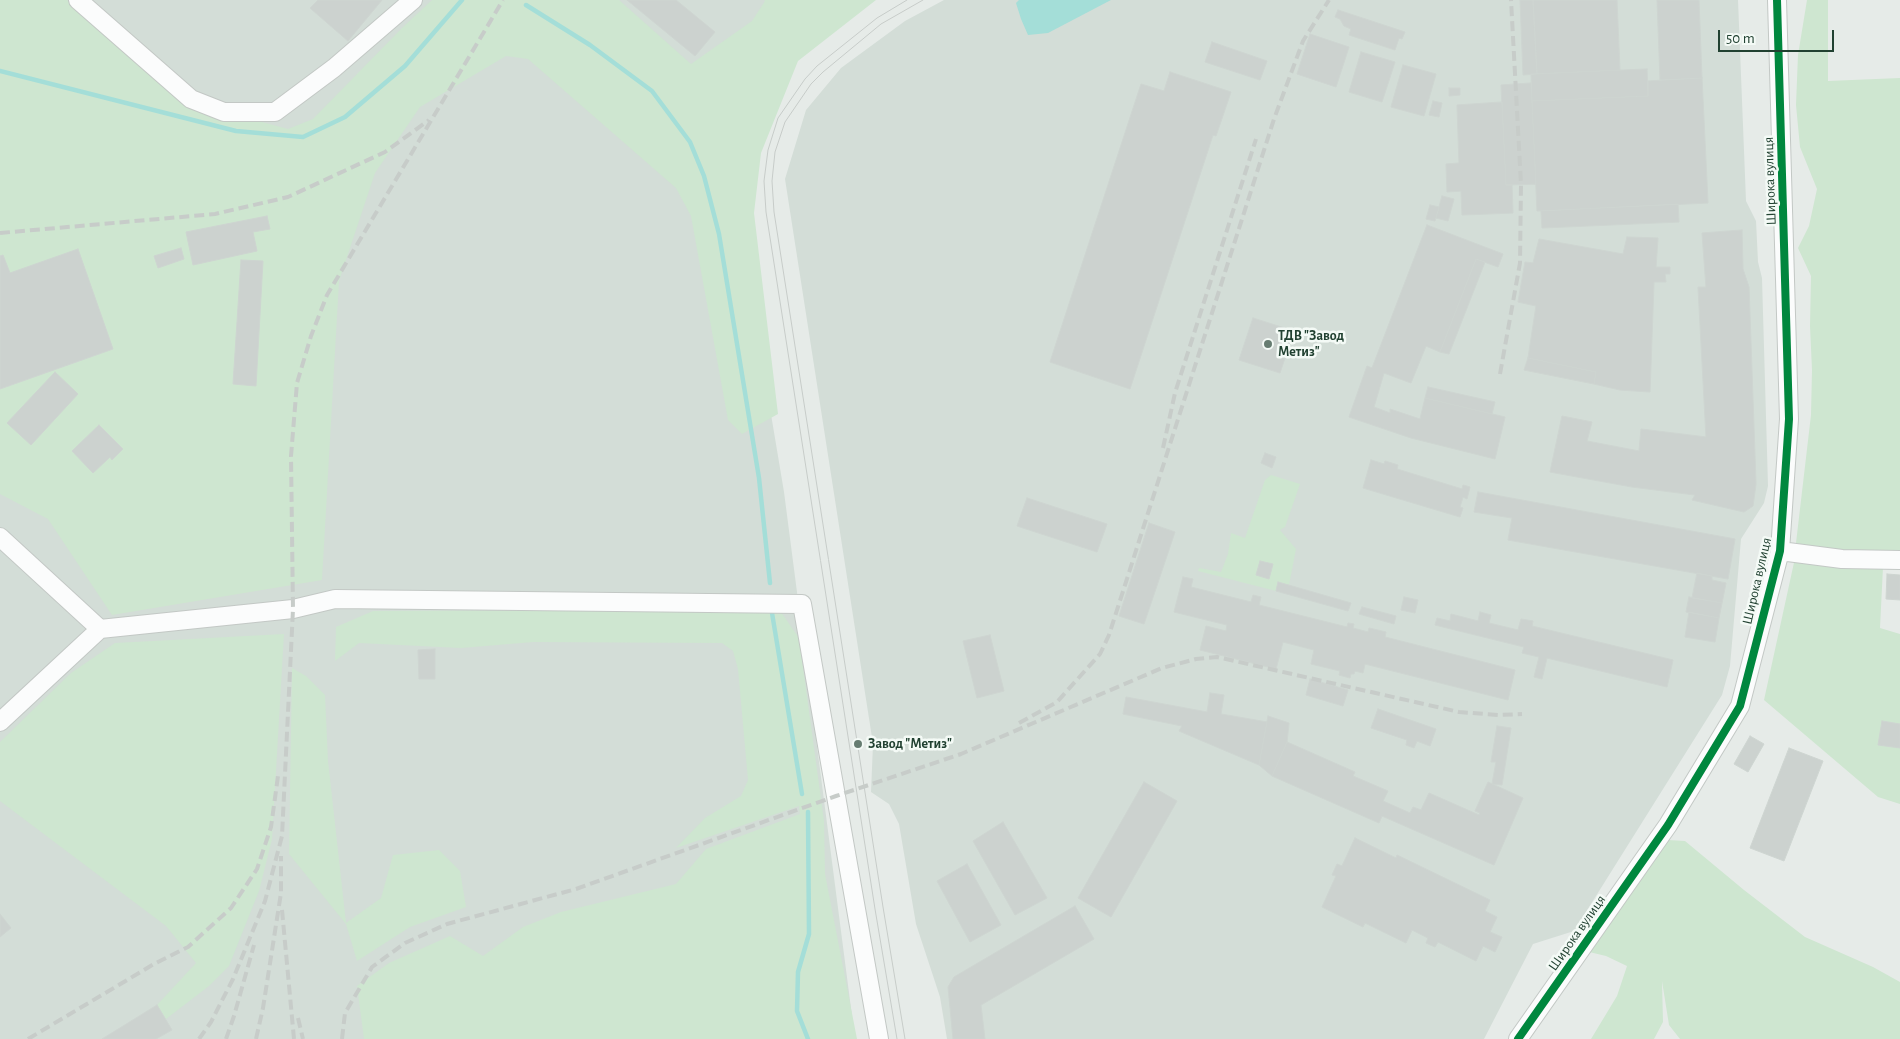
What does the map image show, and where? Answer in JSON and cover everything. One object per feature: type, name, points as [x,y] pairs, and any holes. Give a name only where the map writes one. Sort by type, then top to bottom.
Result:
[{"type":"street","points":[[78,0],[191,100],[224,112],[275,112],[334,68],[413,0]]},
{"type":"street","name":"Широка вулиця","points":[[1518,1039],[1668,825],[1740,706],[1780,551],[1789,419],[1777,0]]},
{"type":"street","points":[[0,537],[100,629]]},
{"type":"street","points":[[1780,551],[1842,559],[1900,560]]},
{"type":"street","points":[[0,722],[100,629],[293,609],[335,599],[802,604],[879,1039]]},
{"type":"shaded area","points":[[0,0],[841,0],[724,133],[784,492],[855,1039],[0,1039]]},
{"type":"shaded area","points":[[944,0],[1738,0],[1746,201],[1756,221],[1758,262],[1762,278],[1768,486],[1764,503],[1741,539],[1730,666],[1722,695],[1574,931],[1533,944],[1484,1039],[947,1039],[940,997],[916,924],[899,824],[889,804],[871,792],[873,744],[785,179],[806,110],[841,68],[905,21]]},
{"type":"green space","points":[[0,0],[67,0],[180,100],[288,129],[313,119],[432,0],[619,0],[691,64],[752,21],[764,0],[876,0],[798,61],[761,153],[754,213],[778,414],[742,434],[728,420],[691,216],[676,188],[528,59],[506,56],[420,107],[375,173],[339,281],[322,580],[112,615],[48,519],[0,494]]},
{"type":"green space","points":[[1807,0],[1828,0],[1828,81],[1900,78],[1900,557],[1800,551],[1796,543],[1811,415],[1812,370],[1810,326],[1811,276],[1798,248],[1809,226],[1817,189],[1800,147],[1796,105],[1798,55]]},
{"type":"green space","points":[[1271,475],[1300,484],[1285,527],[1280,530],[1296,549],[1289,585],[1278,582],[1276,591],[1198,571],[1199,568],[1221,572],[1228,554],[1231,533],[1245,538],[1265,480]]},
{"type":"green space","points":[[1795,558],[1883,567],[1880,628],[1900,634],[1900,804],[1878,797],[1764,700]]},
{"type":"green space","points":[[764,609],[781,612],[799,638],[824,821],[825,874],[857,1039],[364,1039],[357,986],[389,963],[450,936],[483,956],[523,927],[561,912],[676,884],[706,849],[800,814],[799,806],[676,848],[705,818],[741,796],[748,780],[738,669],[733,651],[722,643],[533,642],[461,648],[359,643],[335,661],[336,627],[373,611]]},
{"type":"green space","points":[[284,634],[272,839],[259,891],[229,966],[209,986],[166,1019],[157,1005],[196,963],[166,926],[0,801],[0,742],[71,673],[115,643]]},
{"type":"green space","points":[[292,668],[306,676],[325,695],[328,761],[346,923],[381,898],[393,855],[439,850],[460,871],[466,907],[410,927],[357,961],[346,924],[289,854]]},
{"type":"green space","points":[[1668,840],[1685,841],[1805,937],[1873,967],[1900,982],[1900,1039],[1680,1039],[1669,1025],[1662,981],[1663,1022],[1654,1039],[1591,1039],[1617,996],[1627,966],[1606,956],[1585,951]]},
{"type":"water","points":[[1019,0],[1111,0],[1048,33],[1028,35],[1016,3]]},
{"type":"building","points":[[318,0],[382,0],[348,41],[310,8]]},
{"type":"building","points":[[627,0],[676,0],[715,32],[695,56]]},
{"type":"building","points":[[1520,0],[1533,0],[1537,74],[1523,75]]},
{"type":"building","points":[[1533,0],[1617,0],[1620,70],[1537,74]]},
{"type":"building","points":[[1657,0],[1699,0],[1702,78],[1660,80]]},
{"type":"building","points":[[1338,10],[1405,32],[1402,39],[1399,38],[1395,50],[1349,35],[1351,29],[1344,26],[1340,19],[1335,17]]},
{"type":"building","points":[[1310,34],[1349,47],[1336,87],[1297,74]]},
{"type":"building","points":[[1212,42],[1267,61],[1260,80],[1205,62]]},
{"type":"building","points":[[1361,52],[1395,62],[1382,102],[1349,92]]},
{"type":"building","points":[[1403,65],[1436,74],[1424,116],[1391,107]]},
{"type":"building","points":[[1647,69],[1648,96],[1532,101],[1531,74]]},
{"type":"building","points":[[1170,72],[1231,92],[1216,136],[1213,135],[1130,389],[1050,362],[1141,84],[1164,91]]},
{"type":"building","points":[[1702,78],[1708,203],[1537,211],[1532,101],[1648,96],[1648,81]]},
{"type":"building","points":[[1531,83],[1536,184],[1506,185],[1501,85]]},
{"type":"building","points":[[1449,88],[1460,88],[1460,95],[1449,96]]},
{"type":"building","points":[[1433,101],[1442,103],[1439,117],[1429,115]]},
{"type":"building","points":[[1502,102],[1506,185],[1512,185],[1513,213],[1462,215],[1461,191],[1447,192],[1446,164],[1459,163],[1457,105]]},
{"type":"building","points":[[1442,196],[1454,199],[1448,221],[1436,218]]},
{"type":"building","points":[[1678,204],[1679,222],[1542,228],[1541,211]]},
{"type":"building","points":[[1430,205],[1439,207],[1435,221],[1426,219]]},
{"type":"building","points":[[267,216],[270,229],[253,232],[257,251],[193,265],[186,232]]},
{"type":"building","points":[[1427,225],[1503,254],[1498,267],[1476,259],[1440,352],[1426,346],[1411,383],[1384,373],[1374,407],[1390,413],[1390,409],[1420,419],[1425,398],[1505,417],[1495,459],[1411,438],[1349,417],[1367,366],[1372,368]]},
{"type":"building","points":[[1742,230],[1743,269],[1749,287],[1756,484],[1753,506],[1744,512],[1692,500],[1695,495],[1632,487],[1550,472],[1562,416],[1592,422],[1587,441],[1639,451],[1641,429],[1706,437],[1698,287],[1706,287],[1702,233]]},
{"type":"building","points":[[1627,237],[1658,238],[1656,267],[1670,267],[1670,274],[1665,274],[1666,282],[1654,282],[1650,392],[1620,390],[1594,384],[1596,372],[1528,358],[1536,306],[1518,302],[1525,262],[1533,263],[1539,239],[1623,254]]},
{"type":"building","points":[[181,248],[184,259],[158,268],[154,256]]},
{"type":"building","points":[[78,249],[113,349],[0,389],[0,256],[3,255],[10,273]]},
{"type":"building","points":[[1476,259],[1485,262],[1449,354],[1440,352]]},
{"type":"building","points":[[241,260],[263,261],[256,386],[233,384]]},
{"type":"building","points":[[1253,318],[1294,331],[1280,373],[1239,360]]},
{"type":"building","points":[[1528,358],[1596,372],[1594,384],[1524,370]]},
{"type":"building","points":[[55,372],[78,394],[31,445],[7,423]]},
{"type":"building","points":[[1428,387],[1495,402],[1492,414],[1425,398]]},
{"type":"building","points":[[99,425],[123,449],[112,460],[110,457],[93,473],[72,451]]},
{"type":"building","points":[[1265,453],[1276,457],[1272,468],[1261,463]]},
{"type":"building","points":[[1371,460],[1384,464],[1385,461],[1398,465],[1397,469],[1462,489],[1463,485],[1470,487],[1467,499],[1463,497],[1460,507],[1463,508],[1460,517],[1363,488]]},
{"type":"building","points":[[1478,492],[1735,539],[1728,579],[1508,540],[1512,518],[1474,512]]},
{"type":"building","points":[[1027,498],[1107,524],[1097,552],[1017,526]]},
{"type":"building","points":[[1149,523],[1175,532],[1144,624],[1119,616]]},
{"type":"building","points":[[1260,561],[1273,564],[1269,579],[1256,575]]},
{"type":"building","points":[[1697,573],[1712,576],[1712,580],[1726,583],[1722,603],[1692,598]]},
{"type":"building","points":[[1887,574],[1900,575],[1900,600],[1886,599]]},
{"type":"building","points":[[1183,577],[1193,579],[1191,587],[1251,602],[1253,595],[1261,597],[1259,605],[1347,627],[1348,623],[1354,624],[1353,628],[1368,632],[1369,628],[1386,632],[1385,637],[1515,670],[1508,700],[1365,664],[1363,673],[1355,671],[1354,674],[1351,674],[1350,678],[1339,675],[1340,671],[1311,664],[1314,650],[1283,642],[1276,669],[1200,650],[1206,626],[1226,631],[1227,625],[1174,612]]},
{"type":"building","points":[[1278,582],[1351,603],[1348,611],[1276,591]]},
{"type":"building","points":[[1404,597],[1418,600],[1415,613],[1401,610]]},
{"type":"building","points":[[1689,597],[1722,603],[1719,618],[1686,612]]},
{"type":"building","points":[[1362,607],[1396,616],[1394,624],[1359,614]]},
{"type":"building","points":[[1480,612],[1491,615],[1489,623],[1518,630],[1521,619],[1533,621],[1532,626],[1673,660],[1667,687],[1547,658],[1542,679],[1534,677],[1539,657],[1522,653],[1524,647],[1435,625],[1437,618],[1450,621],[1451,614],[1478,621]]},
{"type":"building","points":[[1689,612],[1719,618],[1715,642],[1685,637]]},
{"type":"building","points":[[990,635],[1004,691],[977,698],[963,641]]},
{"type":"building","points":[[435,649],[435,679],[419,679],[418,650]]},
{"type":"building","points":[[1310,679],[1348,690],[1343,706],[1306,695]]},
{"type":"building","points":[[1210,693],[1224,695],[1221,714],[1267,722],[1259,765],[1179,731],[1182,726],[1123,714],[1126,697],[1207,712]]},
{"type":"building","points":[[1378,709],[1436,729],[1430,746],[1417,741],[1414,748],[1406,745],[1407,740],[1371,728]]},
{"type":"building","points":[[1268,716],[1289,723],[1287,742],[1272,776],[1259,765]]},
{"type":"building","points":[[1882,721],[1900,724],[1900,748],[1878,745]]},
{"type":"building","points":[[1497,726],[1511,728],[1502,785],[1492,784],[1496,762],[1491,762]]},
{"type":"building","points":[[1750,736],[1764,744],[1748,772],[1734,764]]},
{"type":"building","points":[[1287,742],[1355,772],[1353,776],[1388,791],[1383,801],[1410,813],[1413,807],[1421,810],[1429,793],[1479,815],[1480,813],[1475,811],[1488,782],[1523,798],[1494,865],[1382,816],[1379,823],[1272,776]]},
{"type":"building","points":[[1789,748],[1823,761],[1784,861],[1750,848]]},
{"type":"building","points":[[1144,782],[1177,801],[1111,917],[1078,898]]},
{"type":"building","points":[[1003,822],[1047,898],[1015,915],[973,841]]},
{"type":"building","points":[[1355,838],[1396,858],[1397,855],[1490,900],[1485,911],[1497,917],[1490,932],[1502,937],[1495,952],[1483,946],[1476,961],[1438,942],[1435,947],[1426,943],[1428,938],[1412,930],[1406,943],[1365,923],[1363,927],[1322,907],[1336,876],[1332,875],[1337,864],[1342,866]]},
{"type":"building","points":[[967,864],[1001,925],[970,942],[937,881]]},
{"type":"building","points":[[1075,906],[1094,939],[981,1005],[985,1039],[953,1039],[948,987],[954,977]]},
{"type":"building","points":[[0,914],[11,928],[0,937]]},
{"type":"building","points":[[157,1005],[172,1030],[156,1039],[102,1039]]},
{"type":"waterway","points":[[0,71],[236,131],[303,137],[345,117],[405,66],[462,0]]},
{"type":"waterway","points":[[526,5],[590,45],[652,91],[690,142],[704,176],[719,234],[759,478],[770,583]]},
{"type":"waterway","points":[[772,613],[802,794]]},
{"type":"waterway","points":[[808,812],[809,934],[798,972],[797,1011],[808,1039]]},
{"type":"tram line","points":[[897,1039],[766,212],[764,181],[768,150],[778,118],[805,79],[817,66],[877,18],[907,0]]},
{"type":"tram line","points":[[905,1039],[774,212],[772,181],[775,152],[785,122],[811,84],[881,24],[923,0]]},
{"type":"railway","points":[[199,1039],[211,1022],[233,979],[265,901],[282,836],[293,609],[291,456],[297,383],[311,336],[327,295],[503,0]]},
{"type":"railway","points":[[1019,723],[1057,702],[1100,654],[1109,635],[1274,119],[1303,41],[1329,0]]},
{"type":"railway","points":[[1500,374],[1520,263],[1521,184],[1511,0]]},
{"type":"railway","points":[[0,233],[215,214],[288,197],[385,152],[429,120]]},
{"type":"railway","points":[[1163,448],[1175,393],[1256,139]]},
{"type":"railway","points":[[342,1039],[345,1013],[372,967],[405,943],[447,924],[576,889],[836,796],[961,754],[1162,668],[1196,659],[1217,657],[1459,712],[1499,715],[1522,714]]},
{"type":"railway","points":[[28,1039],[154,964],[188,947],[231,908],[257,869],[271,827],[278,776]]},
{"type":"railway","points":[[256,1039],[263,1008],[281,893],[281,856]]},
{"type":"railway","points":[[282,910],[294,1039]]},
{"type":"railway","points":[[226,1039],[254,945]]},
{"type":"railway","points":[[298,1018],[303,1039]]},
{"type":"cycle path","points":[[1518,1039],[1668,825],[1740,706],[1780,551],[1789,419],[1777,0]]},
{"type":"place","name":"ТДВ \"Завод Метиз\"","points":[[1268,344]]},
{"type":"place","name":"Завод \"Метиз\"","points":[[858,744]]}]
